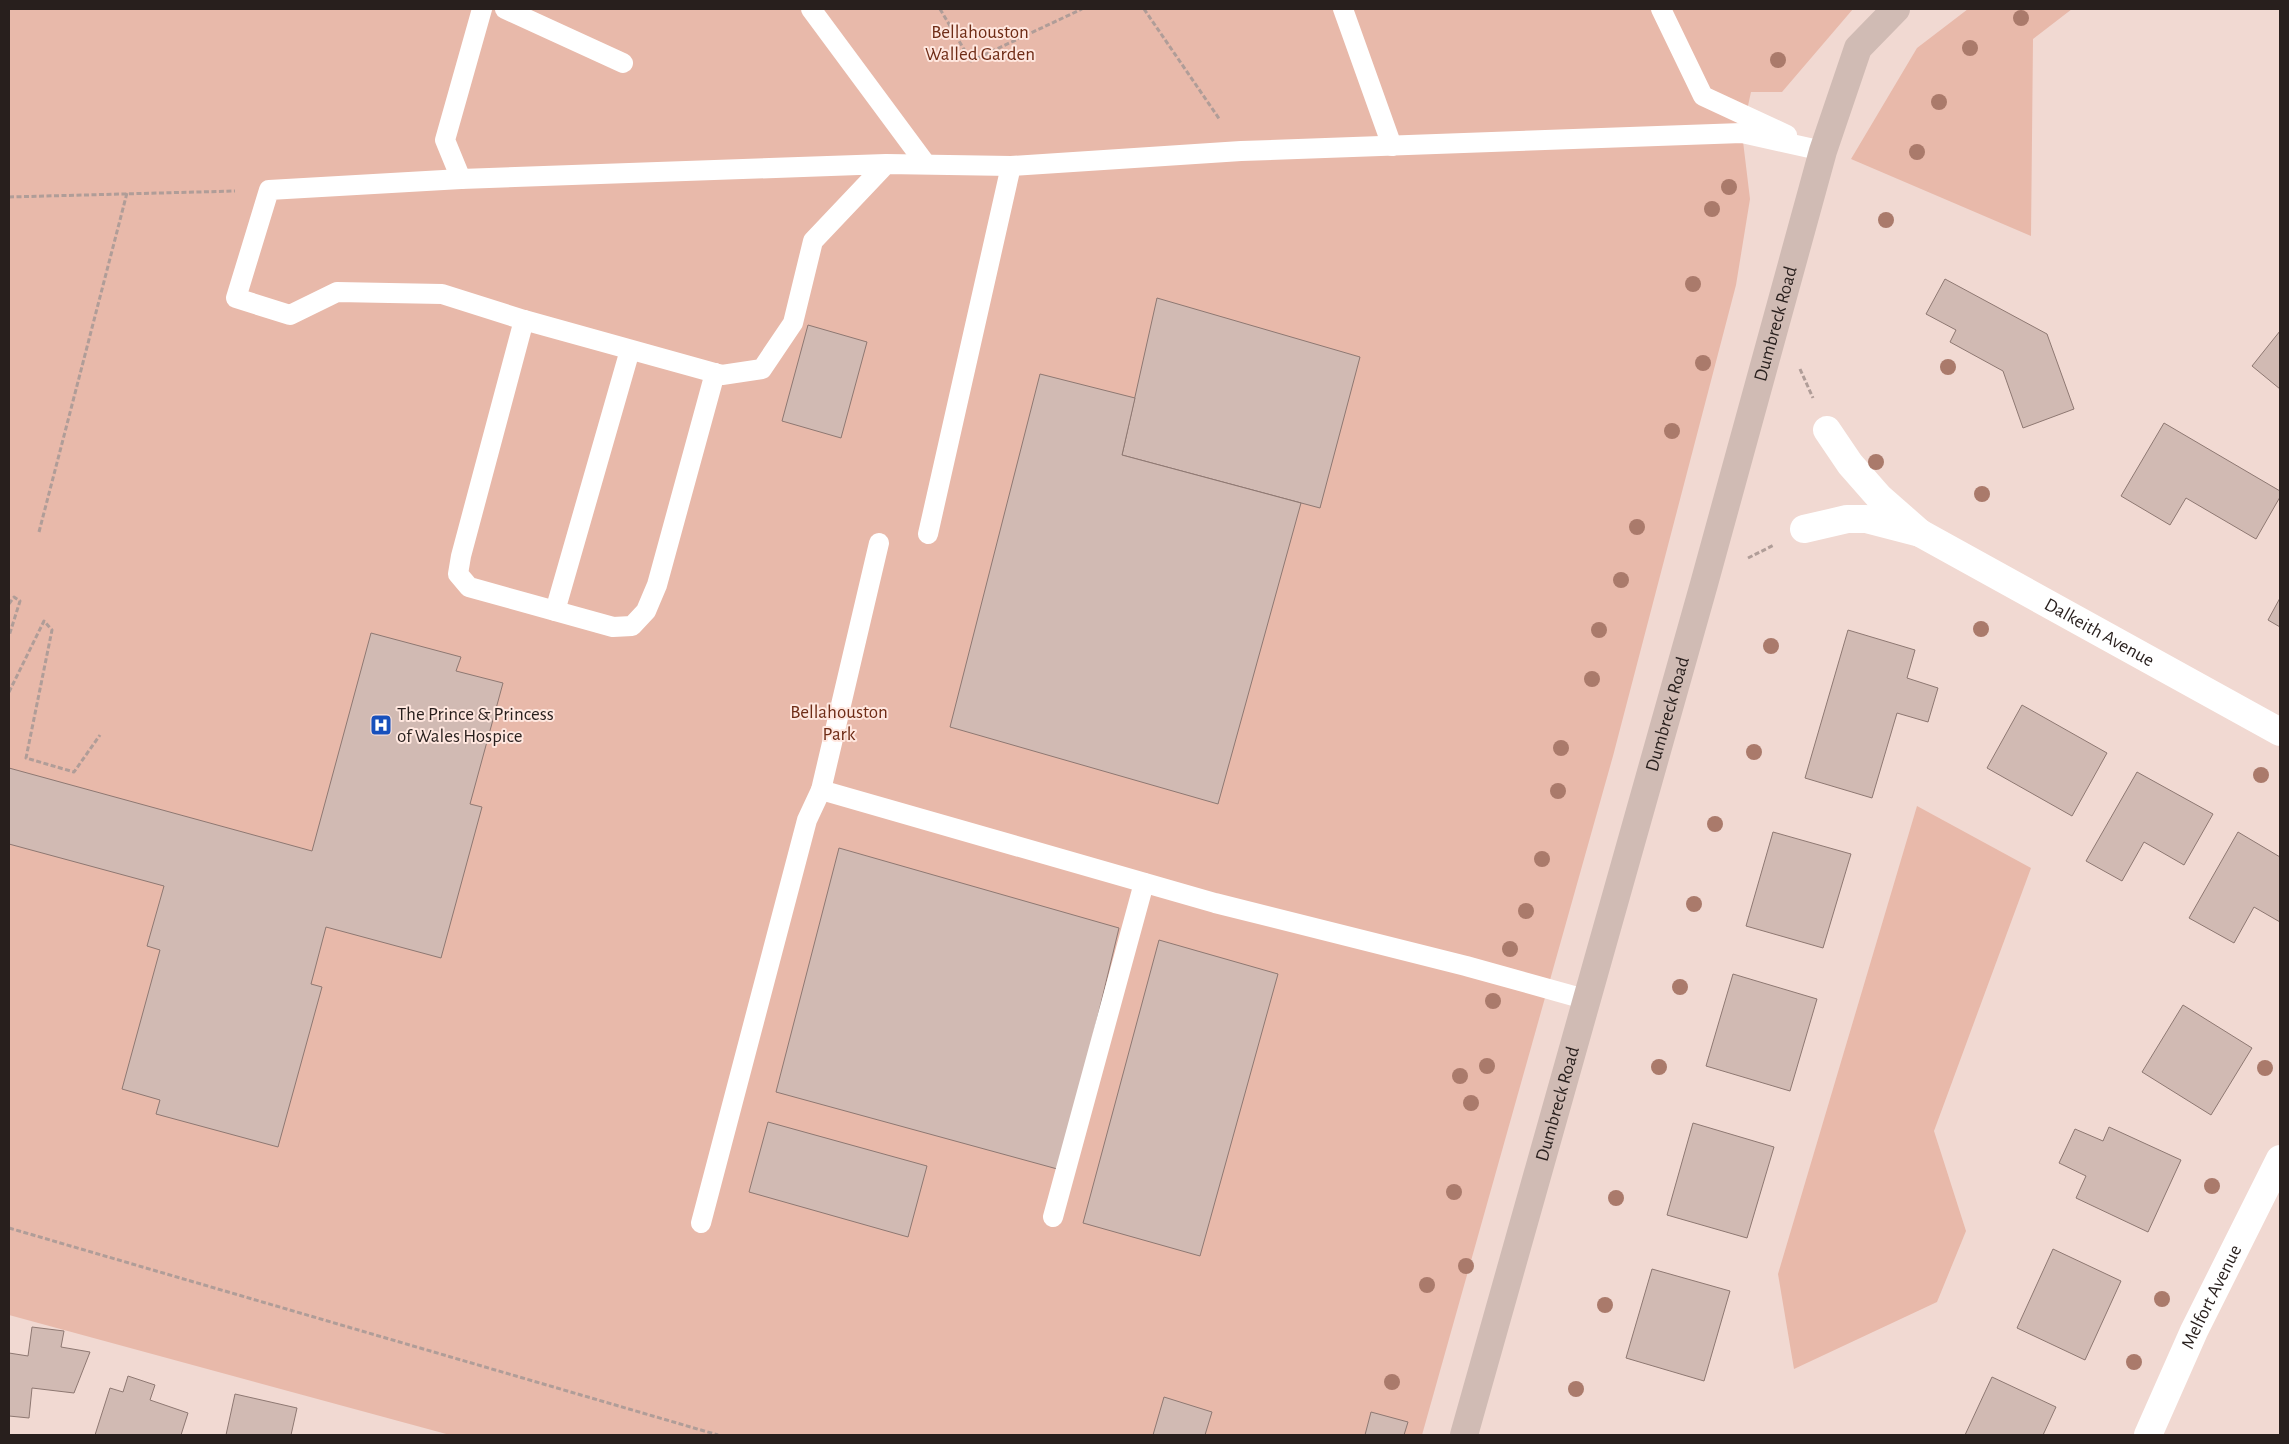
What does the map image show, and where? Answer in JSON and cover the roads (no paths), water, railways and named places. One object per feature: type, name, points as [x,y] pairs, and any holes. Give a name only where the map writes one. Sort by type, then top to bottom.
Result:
[{"type":"main road","name":"Dumbreck Road","points":[[1464,1435],[1588,1000],[1823,151],[1858,48],[1896,9]]},
{"type":"street","name":"Dalkeith Avenue","points":[[1827,430],[1850,464],[1879,497],[1920,533],[2280,732]]},
{"type":"street","name":"Dalkeith Avenue","points":[[1804,529],[1847,519],[1866,519],[1920,533]]},
{"type":"street","name":"Melfort Avenue","points":[[2148,1435],[2194,1330],[2280,1159]]},
{"type":"lane","points":[[461,179],[445,140],[482,9]]},
{"type":"lane","points":[[505,9],[623,63]]},
{"type":"lane","points":[[811,9],[925,163]]},
{"type":"lane","points":[[1343,9],[1392,146]]},
{"type":"lane","points":[[1661,9],[1703,96],[1823,151]]},
{"type":"lane","points":[[886,164],[813,241],[793,323],[762,369],[722,375],[524,320],[442,294],[337,292],[290,315],[236,298],[268,190],[461,179],[886,164],[925,163],[1011,166],[1241,151],[1742,133],[1823,151]]},
{"type":"lane","points":[[928,534],[1011,166]]},
{"type":"lane","points":[[524,320],[461,556],[458,574],[468,587],[614,627],[632,626],[646,611],[657,585],[715,373]]},
{"type":"lane","points":[[555,611],[630,350]]},
{"type":"lane","points":[[701,1223],[807,820],[821,790],[879,543]]},
{"type":"lane","points":[[821,790],[1144,882],[1588,1000]]},
{"type":"lane","points":[[1053,1217],[1144,882]]},
{"type":"place","name":"The Prince & Princess of Wales Hospice","points":[[381,725]]},
{"type":"park label","name":"Bellahouston Walled Garden","points":[[980,43]]},
{"type":"park label","name":"Bellahouston Park","points":[[839,723]]}]
